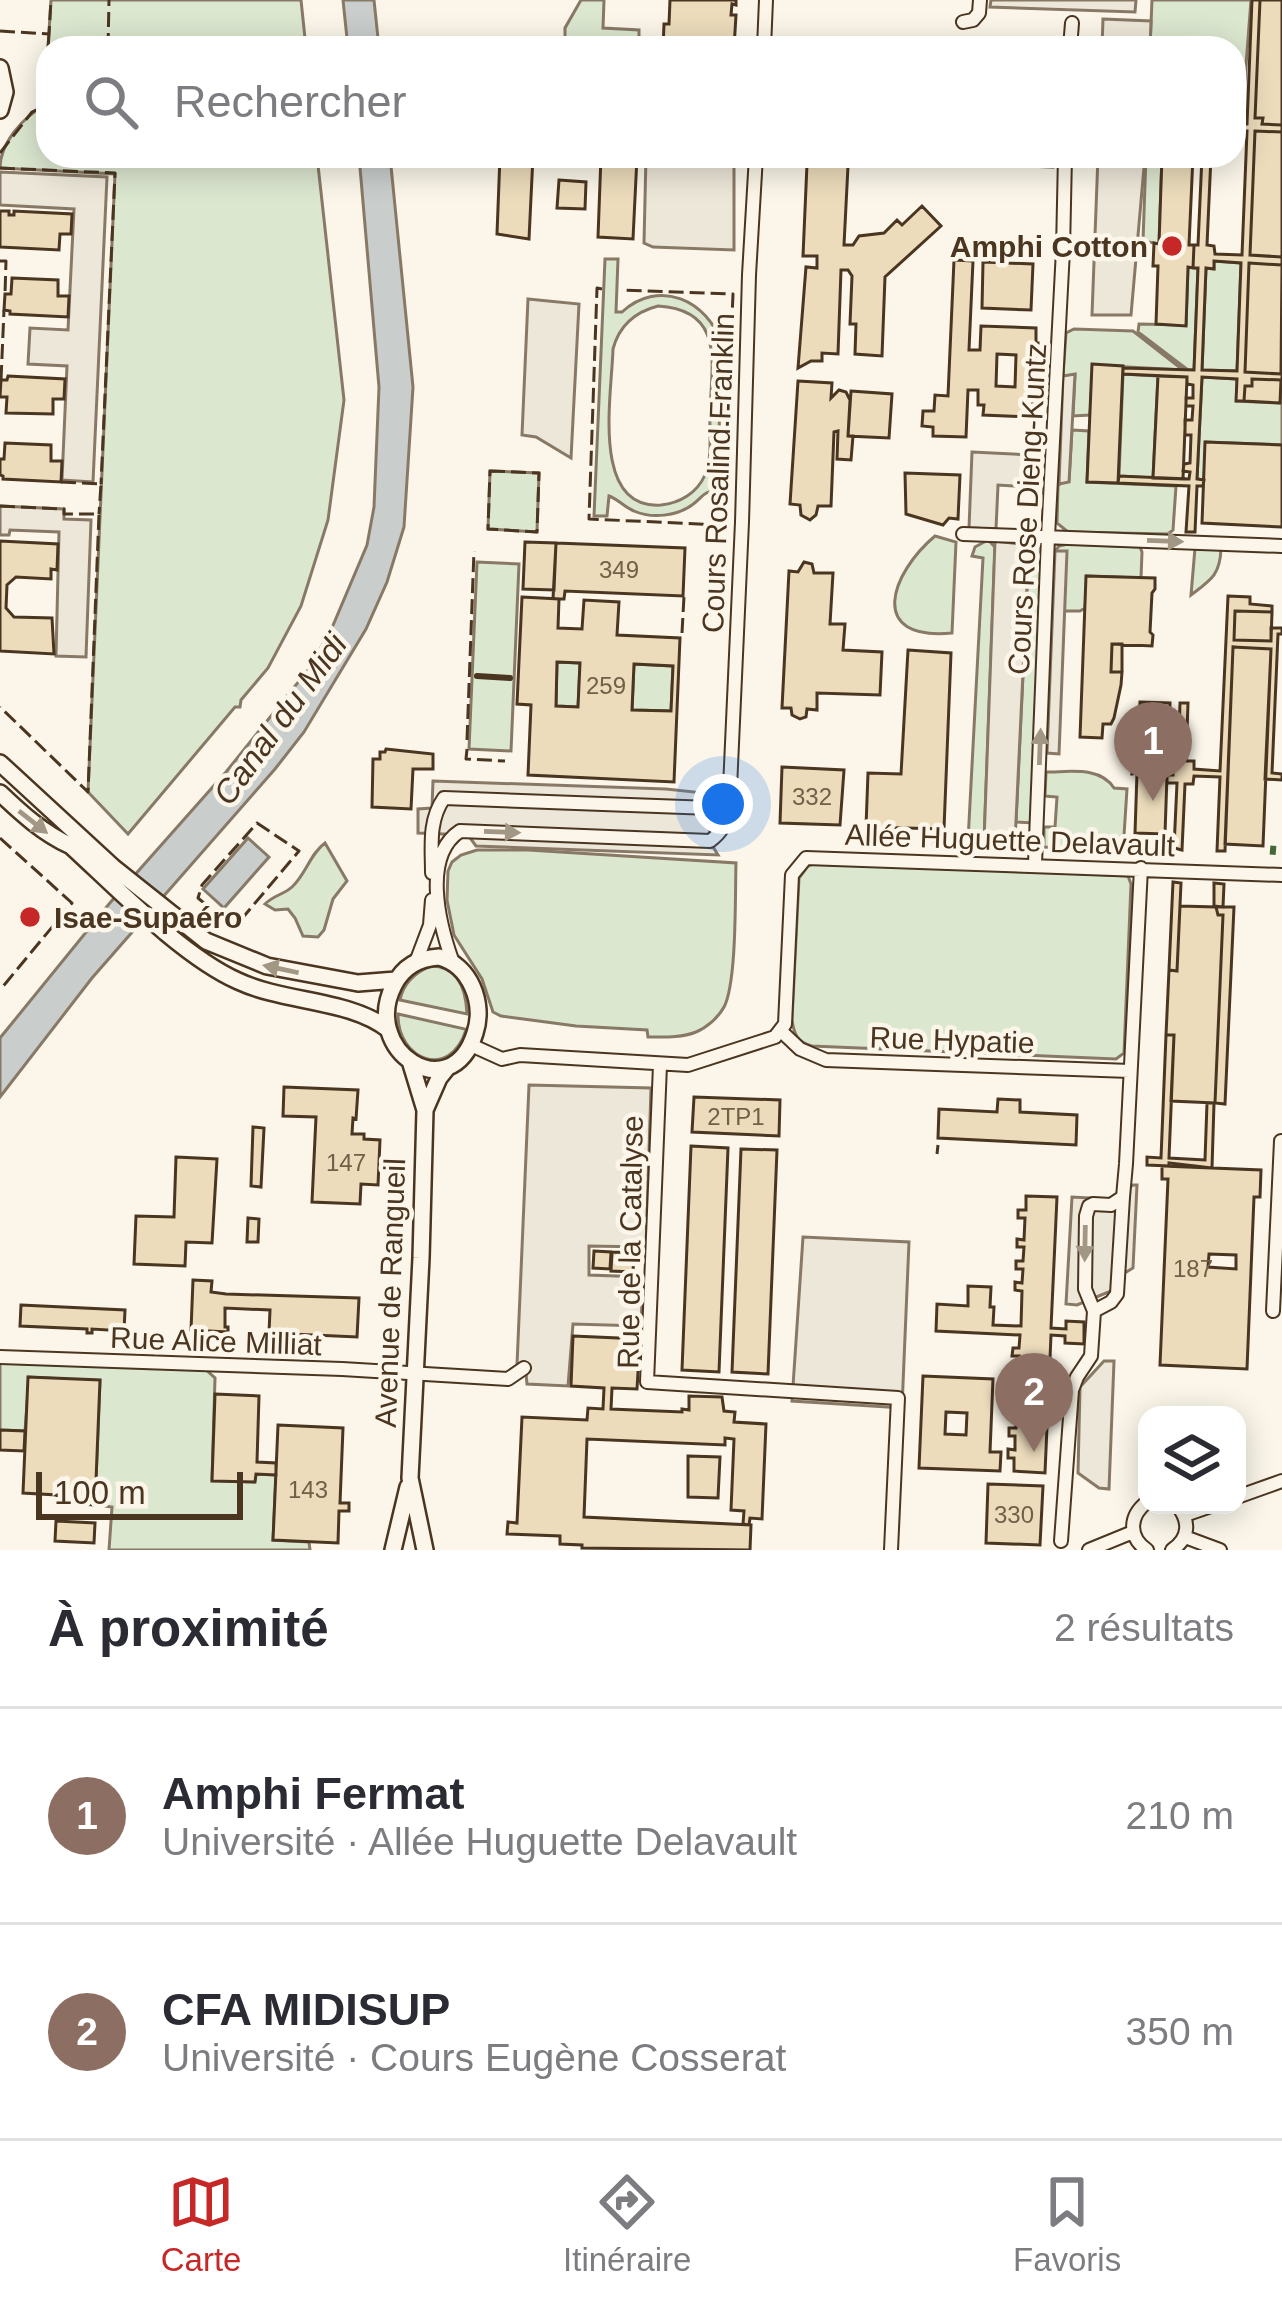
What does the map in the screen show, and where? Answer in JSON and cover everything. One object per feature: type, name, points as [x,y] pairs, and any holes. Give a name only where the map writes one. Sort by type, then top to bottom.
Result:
[{"type":"street","points":[[963,22],[979,14],[980,0]]},
{"type":"street","points":[[1071,36],[1072,23]]},
{"type":"street","points":[[0,68],[4,92],[0,110]]},
{"type":"street","name":"Cours Rosalind Franklin","points":[[452,960],[440,924],[438,883],[441,850],[460,831],[710,841],[726,823],[755,168]]},
{"type":"street","name":"Cours Rose Dieng-Kuntz","points":[[1035,864],[1065,168]]},
{"type":"street","points":[[963,534],[1282,546]]},
{"type":"street","points":[[0,763],[210,966],[279,996],[368,1015],[388,1030]]},
{"type":"street","points":[[416,962],[439,957],[452,960],[464,971],[476,998],[478,1024],[471,1045],[447,1068],[423,1069],[400,1055],[388,1030],[387,1004],[396,980],[416,962],[430,925],[432,823],[443,798],[711,808],[729,793]]},
{"type":"street","points":[[0,794],[28,820],[109,873]]},
{"type":"street","name":"Allée Huguette Delavault","points":[[781,1031],[786,1013],[792,874],[806,857],[1282,875]]},
{"type":"street","points":[[1094,1311],[1117,1294],[1141,868]]},
{"type":"street","points":[[171,926],[267,966],[358,983],[396,980]]},
{"type":"street","points":[[471,1045],[502,1059],[520,1054],[688,1065],[781,1031]]},
{"type":"street","name":"Rue Hypatie","points":[[781,1031],[800,1049],[826,1060],[1130,1071]]},
{"type":"street","name":"Avenue de Rangueil","points":[[394,1550],[410,1478],[423,1374],[424,1110],[411,1064]]},
{"type":"street","name":"Rue de la Catalyse","points":[[660,1065],[647,1382],[898,1398],[891,1550]]},
{"type":"street","name":"Avenue de Rangueil","points":[[424,1110],[447,1068]]},
{"type":"street","points":[[1274,1311],[1282,1125]]},
{"type":"street","points":[[1061,1541],[1072,1390],[1091,1356],[1094,1311],[1084,1289],[1086,1216],[1093,1204],[1111,1205],[1123,1197]]},
{"type":"street","name":"Rue Alice Milliat","points":[[0,1357],[508,1379],[524,1368]]},
{"type":"street","name":"Avenue de Rangueil","points":[[394,1550],[405,1546],[422,1550],[410,1478]]},
{"type":"street","points":[[1246,1494],[1282,1481]]},
{"type":"street","points":[[1138,1510],[1132,1532],[1147,1550]]},
{"type":"street","points":[[1172,1550],[1187,1530],[1182,1514]]},
{"type":"street","points":[[1088,1550],[1132,1532]]},
{"type":"street","points":[[1185,1537],[1220,1550]]},
{"type":"green space","points":[[51,0],[301,0],[305,36],[49,36]]},
{"type":"green space","points":[[581,0],[604,0],[603,28],[639,30],[639,36],[565,36]]},
{"type":"green space","points":[[1152,0],[1251,0],[1246,65],[1246,36],[1150,36]]},
{"type":"green space","points":[[36,112],[36,168],[318,168],[344,400],[328,520],[301,606],[268,668],[240,707],[235,707],[128,834],[88,792],[115,174],[0,168],[14,132]]},
{"type":"green space","points":[[1146,168],[1162,168],[1159,244],[1143,241]]},
{"type":"green space","points":[[605,259],[618,259],[616,312],[651,296],[681,299],[706,316],[722,345],[717,491],[679,512],[656,516],[634,511],[609,496],[607,516],[594,516]],"holes":[[[658,306],[694,317],[710,341],[707,468],[693,492],[681,499],[661,505],[639,502],[623,489],[614,469],[609,419],[613,349],[624,327],[642,312]]]},
{"type":"green space","points":[[1214,261],[1241,263],[1237,371],[1202,370],[1206,268],[1214,268]]},
{"type":"green space","points":[[1188,267],[1198,268],[1194,370],[1138,332],[1139,324],[1186,325]]},
{"type":"green space","points":[[1074,329],[1133,331],[1183,370],[1093,365],[1090,415],[1073,416],[1075,375],[1063,376],[1066,333]]},
{"type":"green space","points":[[1123,374],[1158,376],[1153,478],[1119,476]]},
{"type":"green space","points":[[1202,377],[1237,379],[1237,401],[1279,403],[1282,380],[1282,445],[1206,442],[1204,480],[1197,479]]},
{"type":"green space","points":[[1072,430],[1089,431],[1087,482],[1176,486],[1173,530],[1168,534],[1068,532],[1057,523],[1058,486],[1069,481]]},
{"type":"green space","points":[[490,471],[539,473],[537,532],[488,529]]},
{"type":"green space","points":[[935,536],[956,542],[952,633],[925,633],[897,616],[898,585]]},
{"type":"green space","points":[[988,540],[995,547],[984,842],[968,841],[983,558],[972,556],[975,547]]},
{"type":"green space","points":[[1037,542],[1043,546],[1033,823],[1016,822],[1029,549]]},
{"type":"green space","points":[[1068,544],[1140,547],[1141,578],[1087,576],[1085,608],[1064,611],[1066,552],[1055,551]]},
{"type":"green space","points":[[1195,548],[1221,549],[1213,576],[1191,595]]},
{"type":"green space","points":[[477,562],[519,564],[511,751],[469,749]]},
{"type":"green space","points":[[557,662],[580,663],[578,707],[556,706]]},
{"type":"green space","points":[[634,664],[673,666],[671,711],[632,710]]},
{"type":"green space","points":[[1046,772],[1093,773],[1114,788],[1127,789],[1123,851],[1044,847],[1044,827],[1055,827],[1057,797],[1045,796]]},
{"type":"green space","points":[[325,843],[347,881],[333,899],[324,930],[318,937],[303,936],[288,909],[275,910],[265,904],[292,887]]},
{"type":"green space","points":[[477,850],[736,863],[733,959],[721,1011],[696,1032],[660,1037],[648,1037],[647,1030],[576,1026],[493,1012],[482,979],[454,935],[447,900],[452,862]]},
{"type":"green space","points":[[820,861],[1128,876],[1124,1053],[1116,1059],[803,1042],[792,1020],[799,878],[808,866]]},
{"type":"green space","points":[[431,966],[448,970],[459,981],[467,1014],[400,1000],[411,979]]},
{"type":"green space","points":[[398,1014],[466,1030],[448,1055],[426,1058],[406,1043]]},
{"type":"green space","points":[[0,1363],[205,1369],[215,1378],[212,1480],[254,1482],[256,1474],[276,1475],[273,1540],[309,1542],[310,1550],[109,1550],[112,1507],[95,1505],[100,1381],[29,1377],[25,1431],[0,1430]]},
{"type":"shaded area","points":[[991,0],[1136,0],[1135,12],[990,7]]},
{"type":"shaded area","points":[[1103,19],[1151,21],[1150,36],[1102,36]]},
{"type":"shaded area","points":[[646,168],[734,168],[734,250],[644,243]]},
{"type":"shaded area","points":[[1098,168],[1144,168],[1131,315],[1092,315]]},
{"type":"shaded area","points":[[0,172],[107,177],[93,482],[62,480],[67,366],[28,364],[30,328],[68,330],[74,209],[0,205]]},
{"type":"shaded area","points":[[528,299],[579,304],[571,458],[536,437],[522,435]]},
{"type":"shaded area","points":[[1075,374],[1069,482],[1059,484],[1063,376]]},
{"type":"shaded area","points":[[972,452],[1032,455],[1030,487],[998,485],[996,529],[969,528]]},
{"type":"shaded area","points":[[0,506],[64,509],[64,519],[91,520],[86,657],[56,656],[59,532],[10,530],[9,535],[0,535]]},
{"type":"shaded area","points":[[995,541],[1029,545],[1015,842],[984,842]]},
{"type":"shaded area","points":[[1055,551],[1067,551],[1059,754],[1047,753]]},
{"type":"shaded area","points":[[433,781],[704,793],[712,845],[718,855],[476,846],[468,835],[418,833],[418,809],[432,808]]},
{"type":"shaded area","points":[[529,1085],[651,1088],[646,1247],[589,1246],[589,1275],[643,1277],[641,1326],[573,1324],[568,1386],[527,1384],[526,1373],[517,1365]]},
{"type":"shaded area","points":[[1137,1185],[1133,1268],[1111,1291],[1077,1305],[1066,1304],[1072,1197],[1110,1199]]},
{"type":"shaded area","points":[[803,1237],[909,1242],[902,1408],[792,1401]]},
{"type":"shaded area","points":[[1104,1361],[1114,1361],[1109,1489],[1099,1488],[1078,1473],[1080,1387]]},
{"type":"water","points":[[343,0],[374,0],[378,36],[347,36]]},
{"type":"water","name":"Canal du Midi","points":[[360,168],[391,168],[413,387],[404,527],[387,582],[366,629],[304,732],[92,978],[0,1097],[0,1038],[109,904],[226,772],[308,670],[331,630],[367,545],[374,507],[379,387]]},
{"type":"water","points":[[248,838],[269,857],[224,908],[203,889]]},
{"type":"building","points":[[670,0],[736,0],[731,15],[736,15],[735,36],[664,36],[664,24],[669,24]]},
{"type":"building","points":[[1252,0],[1260,0],[1255,118],[1263,118],[1262,124],[1282,125],[1282,132],[1255,131],[1250,255],[1282,257],[1282,265],[1249,263],[1245,372],[1282,374],[1282,380],[1252,379],[1252,386],[1245,386],[1244,401],[1236,401],[1237,379],[1202,377],[1197,479],[1204,480],[1203,486],[1197,486],[1195,532],[1186,532],[1189,486],[1118,483],[1119,476],[1189,479],[1190,472],[1183,471],[1184,464],[1190,463],[1191,435],[1185,435],[1185,420],[1192,420],[1193,406],[1186,406],[1186,398],[1193,398],[1193,385],[1187,384],[1187,377],[1123,374],[1123,368],[1194,370],[1198,268],[1193,268],[1201,168],[1210,168],[1207,245],[1214,246],[1215,254],[1242,255]],"holes":[[[1214,261],[1241,263],[1237,371],[1202,370],[1206,268],[1214,269]]]},
{"type":"building","points":[[1260,0],[1282,0],[1282,125],[1262,124],[1263,118],[1255,118]]},
{"type":"building","points":[[1255,131],[1282,132],[1282,257],[1250,255]]},
{"type":"building","points":[[500,168],[532,168],[529,239],[497,234]]},
{"type":"building","points":[[601,168],[636,168],[633,239],[598,237]]},
{"type":"building","points":[[807,168],[848,168],[844,245],[853,245],[859,236],[884,233],[897,220],[902,225],[922,206],[941,226],[885,277],[882,356],[855,354],[856,324],[850,324],[852,276],[841,270],[838,354],[822,353],[822,361],[798,368],[806,267],[817,268],[817,256],[803,256]]},
{"type":"building","points":[[1162,168],[1192,168],[1189,245],[1194,245],[1193,268],[1188,267],[1186,326],[1156,324],[1158,266],[1153,266],[1154,243],[1159,244]]},
{"type":"building","points":[[559,180],[586,182],[585,209],[557,208]]},
{"type":"building","points":[[0,211],[9,211],[9,215],[14,211],[72,214],[71,234],[60,234],[59,250],[0,247]]},
{"type":"building","points":[[954,260],[973,261],[969,350],[980,350],[981,326],[1036,328],[1036,403],[1033,417],[983,415],[978,390],[968,390],[966,437],[933,436],[933,427],[922,426],[923,411],[934,411],[935,395],[948,396]],"holes":[[[997,354],[1016,355],[1015,387],[996,386]]]},
{"type":"building","points":[[983,262],[1033,264],[1031,310],[982,308]]},
{"type":"building","points":[[1249,263],[1282,265],[1281,374],[1245,372]]},
{"type":"building","points":[[12,278],[58,280],[58,296],[69,296],[68,317],[4,310]]},
{"type":"building","points":[[1092,364],[1123,366],[1118,483],[1087,482]]},
{"type":"building","points":[[8,376],[65,379],[64,399],[53,399],[53,414],[6,413],[7,397],[0,397],[1,380]]},
{"type":"building","points":[[1158,376],[1187,377],[1183,479],[1153,478]]},
{"type":"building","points":[[1252,379],[1281,380],[1280,403],[1244,401],[1245,386],[1252,386]]},
{"type":"building","points":[[798,381],[832,383],[831,398],[839,390],[850,400],[851,460],[837,459],[838,431],[834,432],[831,506],[818,506],[810,520],[801,515],[800,505],[790,504]]},
{"type":"building","points":[[851,391],[892,394],[889,438],[848,436]]},
{"type":"building","points":[[1205,442],[1282,445],[1282,527],[1202,523]]},
{"type":"building","points":[[5,443],[51,445],[51,461],[62,461],[61,482],[3,479],[0,459],[4,459]]},
{"type":"building","points":[[905,473],[960,475],[958,519],[949,518],[943,525],[906,514]]},
{"type":"building","points":[[0,541],[58,544],[57,570],[51,569],[51,579],[16,577],[7,585],[6,608],[14,617],[52,618],[54,654],[0,651]]},
{"type":"building","points":[[525,542],[556,543],[554,590],[523,589]]},
{"type":"building","points":[[556,543],[685,548],[683,596],[565,591],[564,599],[553,599]]},
{"type":"building","points":[[804,562],[812,564],[814,573],[833,573],[830,624],[845,624],[843,650],[882,652],[880,695],[817,693],[817,710],[807,709],[806,717],[800,719],[792,715],[791,708],[782,708],[789,571],[798,572]]},
{"type":"building","points":[[1086,576],[1155,578],[1152,646],[1112,644],[1111,672],[1122,672],[1121,685],[1114,718],[1111,724],[1103,724],[1102,738],[1080,737]]},
{"type":"building","points":[[1228,596],[1250,597],[1250,604],[1272,606],[1272,612],[1235,611],[1234,640],[1271,641],[1271,628],[1282,628],[1272,773],[1282,774],[1282,780],[1265,779],[1271,649],[1233,647],[1225,851],[1217,851],[1220,777],[1194,776],[1193,784],[1185,784],[1182,850],[1174,848],[1177,783],[1167,783],[1167,775],[1173,775],[1168,760],[1178,760],[1180,703],[1188,703],[1186,761],[1194,761],[1194,769],[1220,771]]},
{"type":"building","points":[[522,597],[559,599],[558,628],[582,629],[584,600],[619,602],[617,635],[680,638],[674,782],[528,775],[531,705],[517,704]],"holes":[[[557,662],[580,663],[578,707],[556,706]],[[634,664],[673,666],[671,711],[632,710]]]},
{"type":"building","points":[[1235,611],[1272,612],[1271,641],[1234,640]]},
{"type":"building","points":[[1112,644],[1122,644],[1122,672],[1111,672]]},
{"type":"building","points":[[1233,647],[1271,649],[1263,846],[1225,844]]},
{"type":"building","points":[[908,650],[951,653],[944,829],[866,827],[868,773],[901,774]]},
{"type":"building","points":[[1140,702],[1170,703],[1168,768],[1173,768],[1173,775],[1167,775],[1165,834],[1135,833],[1137,773],[1132,774],[1132,767],[1137,767]]},
{"type":"building","points":[[380,752],[433,754],[433,769],[413,769],[411,809],[372,807],[373,759],[380,759]]},
{"type":"building","points":[[782,767],[844,770],[840,825],[780,823]]},
{"type":"building","points":[[1173,882],[1181,883],[1177,971],[1169,970]]},
{"type":"building","points":[[1214,883],[1224,884],[1223,907],[1214,906]]},
{"type":"building","points":[[1180,906],[1216,907],[1218,915],[1223,915],[1215,1103],[1171,1101],[1174,1035],[1166,1035],[1169,970],[1177,971]]},
{"type":"building","points":[[1216,907],[1234,907],[1225,1104],[1215,1103],[1223,915],[1218,915]]},
{"type":"building","points":[[1166,1035],[1174,1035],[1169,1158],[1205,1160],[1207,1103],[1214,1103],[1212,1168],[1147,1165],[1147,1157],[1161,1158]]},
{"type":"building","points":[[284,1087],[358,1090],[352,1134],[380,1140],[378,1185],[361,1184],[360,1204],[312,1202],[316,1117],[283,1116]]},
{"type":"building","points":[[694,1097],[780,1100],[779,1136],[692,1132]]},
{"type":"building","points":[[998,1099],[1020,1100],[1020,1112],[1077,1115],[1076,1145],[938,1138],[939,1109],[997,1112]]},
{"type":"building","points":[[253,1127],[264,1128],[261,1187],[251,1186]]},
{"type":"building","points":[[691,1146],[728,1148],[719,1372],[682,1370]]},
{"type":"building","points":[[741,1149],[777,1150],[768,1374],[732,1372]]},
{"type":"building","points":[[176,1157],[217,1159],[212,1243],[186,1242],[185,1266],[134,1264],[136,1216],[174,1217]]},
{"type":"building","points":[[1162,1166],[1261,1170],[1260,1197],[1254,1197],[1247,1369],[1160,1365],[1168,1179],[1162,1179]],"holes":[[[1209,1254],[1236,1255],[1236,1269],[1208,1267]]]},
{"type":"building","points":[[1026,1196],[1057,1197],[1051,1328],[1066,1329],[1066,1321],[1084,1322],[1084,1344],[1065,1343],[1065,1336],[1051,1335],[1045,1473],[1014,1471],[1014,1458],[1008,1458],[1008,1449],[1015,1450],[1015,1436],[1009,1436],[1009,1428],[1016,1428],[1016,1414],[1010,1414],[1010,1406],[1017,1406],[1018,1378],[1012,1377],[1012,1370],[1018,1370],[1019,1356],[1012,1356],[1013,1348],[1019,1348],[1020,1335],[936,1331],[937,1304],[968,1306],[968,1286],[991,1287],[993,1325],[1021,1326],[1022,1291],[1015,1290],[1015,1282],[1022,1283],[1023,1269],[1016,1269],[1016,1261],[1023,1261],[1024,1247],[1017,1247],[1017,1239],[1024,1240],[1025,1218],[1018,1218],[1018,1210],[1026,1210]]},
{"type":"building","points":[[248,1218],[259,1219],[258,1242],[247,1242]]},
{"type":"building","points":[[594,1251],[611,1252],[610,1269],[593,1268]]},
{"type":"building","points":[[612,1252],[634,1253],[633,1272],[611,1271]]},
{"type":"building","points":[[193,1280],[212,1281],[211,1292],[226,1294],[359,1298],[357,1337],[269,1333],[270,1310],[225,1308],[228,1332],[191,1330]]},
{"type":"building","points":[[21,1305],[125,1310],[124,1331],[92,1329],[87,1333],[87,1329],[20,1326]]},
{"type":"building","points":[[573,1336],[640,1339],[637,1389],[612,1388],[611,1409],[682,1412],[689,1410],[689,1396],[722,1397],[724,1411],[735,1412],[734,1422],[766,1424],[762,1519],[750,1518],[750,1550],[582,1548],[560,1544],[560,1536],[507,1534],[508,1522],[517,1523],[522,1417],[587,1420],[588,1408],[603,1409],[604,1388],[571,1386]],"holes":[[[725,1438],[734,1439],[731,1510],[744,1511],[743,1524],[748,1525],[584,1517],[587,1439],[725,1445]]]},
{"type":"building","points":[[923,1376],[993,1379],[990,1452],[1001,1452],[1000,1471],[919,1468]],"holes":[[[946,1412],[967,1413],[966,1435],[945,1434]]]},
{"type":"building","points":[[28,1377],[100,1380],[95,1505],[57,1503],[57,1495],[23,1493]]},
{"type":"building","points":[[215,1394],[259,1396],[257,1462],[276,1463],[276,1475],[256,1474],[255,1482],[212,1481]]},
{"type":"building","points":[[278,1425],[343,1428],[340,1503],[349,1503],[349,1511],[339,1511],[338,1543],[273,1540]]},
{"type":"building","points":[[0,1430],[25,1431],[24,1451],[0,1450]]},
{"type":"building","points":[[688,1456],[720,1457],[718,1498],[688,1497]]},
{"type":"building","points":[[988,1484],[1043,1486],[1040,1545],[986,1543]]},
{"type":"building","points":[[56,1521],[95,1523],[94,1543],[55,1541]]},
{"type":"hedge","points":[[932,841],[944,842]]},
{"type":"hedge","points":[[957,843],[1032,846]]},
{"type":"hedge","points":[[1270,850],[1282,851]]},
{"type":"fence","points":[[0,31],[49,34],[51,0]]},
{"type":"fence","points":[[108,36],[109,0]]},
{"type":"fence","points":[[0,153],[36,110]]},
{"type":"fence","points":[[0,168],[115,173],[101,484]]},
{"type":"fence","points":[[0,261],[6,261],[5,294]]},
{"type":"fence","points":[[602,289],[597,288],[589,519],[723,525],[733,294],[622,290]]},
{"type":"fence","points":[[1,380],[4,310]]},
{"type":"fence","points":[[490,471],[539,473],[537,532],[488,529],[490,471]]},
{"type":"fence","points":[[61,482],[101,484],[99,514]]},
{"type":"fence","points":[[0,506],[99,514],[88,792],[0,707]]},
{"type":"fence","points":[[467,740],[474,551]]},
{"type":"fence","points":[[682,633],[684,596]]},
{"type":"fence","points":[[467,749],[466,759],[505,761]]},
{"type":"fence","points":[[257,823],[299,851],[234,928],[198,898],[202,885],[257,823]]},
{"type":"fence","points":[[0,838],[72,903],[0,990]]},
{"type":"fence","points":[[937,1154],[938,1145]]},
{"type":"wall","points":[[477,676],[510,678]]},
{"type":"place","name":"Amphi Cotton","points":[[1172,246]]},
{"type":"place","name":"Amphi Fermat","points":[[1153,801]]},
{"type":"place","name":"Isae-Supaéro","points":[[30,917]]},
{"type":"place","name":"CFA MIDISUP","points":[[1034,1452]]}]
